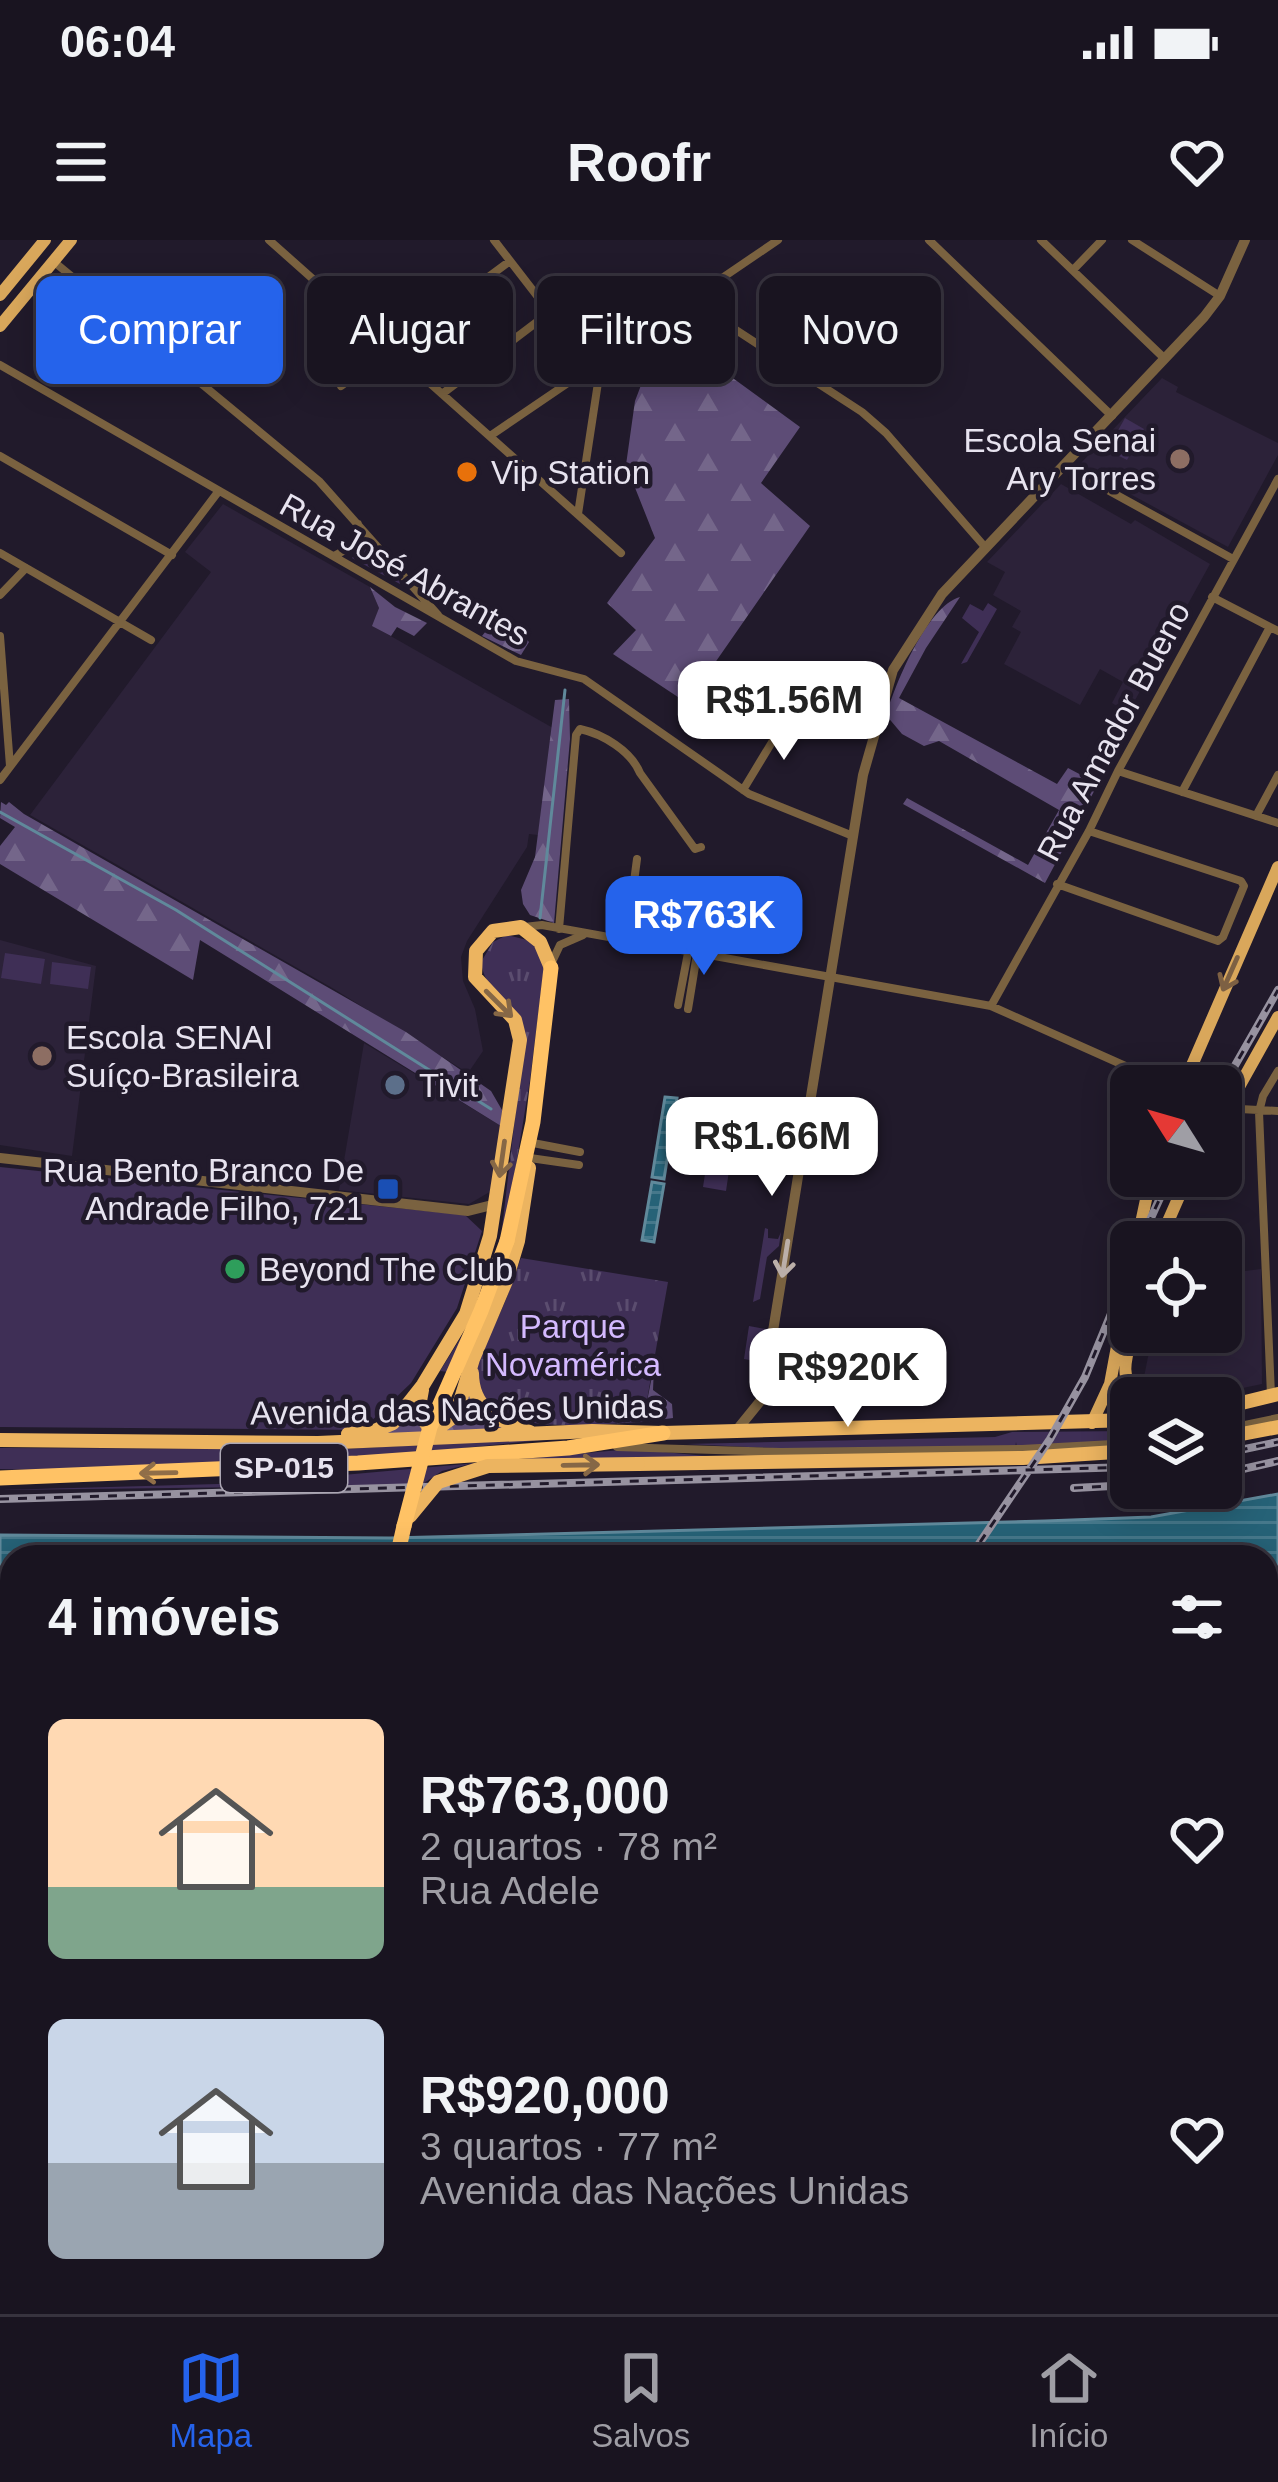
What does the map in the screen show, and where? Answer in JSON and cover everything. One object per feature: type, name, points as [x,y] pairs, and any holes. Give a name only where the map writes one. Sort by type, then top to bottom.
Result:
[{"type":"highway","points":[[253,1441],[380,1430],[393,1423],[423,1385],[466,1314],[481,1274],[496,1204],[519,1033],[509,1012],[478,982],[473,964],[488,935],[520,927],[540,942],[551,968],[518,1241],[459,1408],[443,1426],[428,1426],[420,1417],[423,1385]]},
{"type":"highway","points":[[400,1545],[430,1427],[507,1241],[533,1122]]},
{"type":"highway","points":[[473,1359],[472,1382],[482,1406],[501,1422],[541,1436]]},
{"type":"highway","points":[[1242,1403],[1274,1395]]},
{"type":"highway","name":"Avenida das Nações Unidas","points":[[0,1440],[356,1443],[592,1432],[1110,1422]]},
{"type":"highway","points":[[1242,1430],[1278,1423]]},
{"type":"highway","name":"SP-015","points":[[0,1478],[288,1468],[568,1448],[664,1433]]},
{"type":"highway","name":"Avenida das Nações Unidas","points":[[404,1526],[438,1482],[488,1466],[1023,1458],[1110,1449]]},
{"type":"main road","points":[[0,295],[42,240]]},
{"type":"main road","points":[[0,326],[67,240]]},
{"type":"main road","points":[[1192,1065],[1278,867]]},
{"type":"main road","points":[[1242,1082],[1278,1017]]},
{"type":"main road","points":[[1092,1423],[1110,1384],[1116,1353]]},
{"type":"street","points":[[268,240],[309,276]]},
{"type":"street","points":[[494,240],[537,295]]},
{"type":"street","points":[[722,276],[778,240]]},
{"type":"street","points":[[929,240],[1112,416]]},
{"type":"street","points":[[1041,240],[1164,358]]},
{"type":"street","points":[[1073,270],[1102,240]]},
{"type":"street","points":[[1132,240],[1220,296]]},
{"type":"street","points":[[736,1431],[762,1399],[854,836],[875,722],[892,670],[942,594],[1220,296],[1245,240]]},
{"type":"street","points":[[51,260],[299,463],[357,521],[440,617]]},
{"type":"street","points":[[490,276],[510,261]]},
{"type":"street","points":[[442,394],[537,322]]},
{"type":"street","points":[[735,329],[862,412],[985,547]]},
{"type":"street","name":"Rua José Abrantes","points":[[0,365],[516,662],[562,670],[594,684],[743,790],[854,836]]},
{"type":"street","points":[[431,384],[622,554]]},
{"type":"street","points":[[490,436],[563,384]]},
{"type":"street","points":[[578,515],[600,384]]},
{"type":"street","points":[[0,457],[172,555]]},
{"type":"street","points":[[1064,466],[1233,559]]},
{"type":"street","name":"Rua Amador Bueno","points":[[991,1006],[1278,479]]},
{"type":"street","points":[[0,780],[218,492]]},
{"type":"street","points":[[332,557],[353,544],[359,532],[357,521]]},
{"type":"street","points":[[0,553],[151,640]]},
{"type":"street","points":[[0,595],[26,568]]},
{"type":"street","points":[[398,595],[410,580]]},
{"type":"street","points":[[1182,792],[1274,629],[1212,598]]},
{"type":"street","points":[[0,636],[10,767]]},
{"type":"street","points":[[743,790],[789,714]]},
{"type":"street","points":[[559,929],[580,729],[621,748],[638,765],[695,849],[701,847]]},
{"type":"street","points":[[1118,771],[1278,823]]},
{"type":"street","points":[[1256,817],[1278,775]]},
{"type":"street","points":[[1057,884],[1218,941],[1223,938],[1244,886],[1241,881],[1089,832]]},
{"type":"street","points":[[626,942],[637,859]]},
{"type":"street","points":[[520,927],[559,929],[991,1006],[1123,1065]]},
{"type":"street","points":[[551,968],[560,945],[585,935]]},
{"type":"street","points":[[683,1007],[693,954]]},
{"type":"street","points":[[1274,1395],[1259,1112],[1278,1070]]},
{"type":"street","points":[[1242,1108],[1278,1111]]},
{"type":"street","points":[[532,1151],[580,1152]]},
{"type":"street","points":[[532,1151],[579,1165]]},
{"type":"street","points":[[0,1158],[468,1211],[496,1204]]},
{"type":"street","points":[[468,1211],[491,1229]]},
{"type":"street","points":[[568,1448],[781,1452],[1110,1447]]},
{"type":"shaded area","name":"Escola Senai Ary Torres","points":[[1162,378],[1178,387],[1176,392],[1278,443],[1278,455],[1228,547],[1082,468],[1081,463]]},
{"type":"shaded area","points":[[1061,484],[1210,564],[1128,713],[1112,703],[1123,682],[1100,669],[1080,705],[1004,664],[1021,632],[1012,627],[1021,611],[993,595],[1005,572],[987,562]]},
{"type":"shaded area","points":[[223,504],[370,587],[379,608],[373,626],[553,728],[538,835],[529,834],[527,847],[461,957],[483,1051],[468,1073],[334,989],[30,815],[211,572],[185,552]]},
{"type":"shaded area","name":"Escola SENAI Suíço-Brasileira","points":[[0,940],[96,966],[72,1156],[0,1145]]},
{"type":"shaded area","name":"Tivit","points":[[364,1043],[501,1126],[493,1190],[469,1204],[339,1190]]},
{"type":"shaded area","points":[[1261,1269],[1262,1384],[1242,1388],[1242,1377],[1144,1377],[1149,1353],[1242,1353],[1242,1271]]},
{"type":"green space","points":[[735,380],[800,427],[761,483],[810,526],[687,703],[613,654],[636,630],[607,603],[655,538],[626,465],[641,384],[735,384]]},
{"type":"green space","points":[[1125,418],[1144,429],[1127,460],[1107,450]]},
{"type":"green space","points":[[367,541],[398,577],[400,584],[352,558]]},
{"type":"green space","points":[[370,587],[427,623],[414,636],[397,627],[391,636],[372,626],[379,608]]},
{"type":"green space","points":[[960,597],[899,698],[1057,784],[1068,768],[1085,777],[1096,760],[1107,767],[1045,883],[903,804],[907,798],[1028,865],[1059,810],[939,741],[924,746],[902,734],[886,715],[925,630],[948,603]]},
{"type":"green space","points":[[988,603],[997,609],[967,662],[961,664],[979,632],[962,618],[970,604],[983,611]]},
{"type":"green space","points":[[500,613],[529,642],[521,655],[482,636]]},
{"type":"green space","points":[[569,699],[570,739],[554,923],[530,915],[521,890],[535,857],[555,700]]},
{"type":"green space","points":[[1,802],[9,802],[406,1032],[491,1091],[502,1110],[501,1126],[200,940],[193,980],[0,864],[0,846],[15,827],[0,818]]},
{"type":"green space","points":[[507,935],[531,941],[544,967],[530,1080],[504,1238],[485,1295],[449,1372],[440,1371],[475,1315],[501,1237],[525,1032],[488,982],[481,962],[493,942]]},
{"type":"green space","points":[[5,953],[45,959],[41,984],[1,978]]},
{"type":"green space","points":[[52,962],[91,967],[88,989],[50,984]]},
{"type":"green space","points":[[710,1141],[733,1144],[726,1191],[703,1187]]},
{"type":"green space","name":"Beyond The Club","points":[[0,1167],[465,1215],[482,1231],[457,1308],[411,1383],[362,1430],[0,1427]]},
{"type":"green space","points":[[765,1228],[768,1238],[778,1239],[781,1232],[779,1246],[767,1257],[760,1299],[753,1302]]},
{"type":"green space","name":"Parque Novamérica","points":[[521,1258],[668,1282],[643,1422],[536,1423],[489,1406],[478,1388],[478,1362]]},
{"type":"green space","points":[[749,1326],[766,1329],[760,1362],[744,1359]]},
{"type":"green space","points":[[654,1366],[653,1390],[672,1404],[673,1418],[643,1422]]},
{"type":"green space","points":[[468,1392],[506,1431],[383,1436],[411,1411],[444,1431],[450,1428],[461,1416]]},
{"type":"green space","points":[[1110,1431],[1110,1443],[1017,1448],[1016,1442],[1015,1449],[835,1451],[686,1444],[995,1437],[1012,1432]]},
{"type":"green space","points":[[562,1438],[395,1455],[73,1471],[0,1469],[0,1448],[343,1449]]},
{"type":"green space","points":[[631,1449],[717,1457],[470,1464],[442,1471],[421,1485],[0,1490],[254,1483]]},
{"type":"water","points":[[665,1097],[677,1098],[664,1179],[652,1177]]},
{"type":"water","points":[[652,1182],[664,1184],[654,1242],[642,1240]]},
{"type":"water","points":[[1278,1494],[1278,1545],[0,1545],[0,1535],[390,1538],[1045,1521],[1242,1509],[1242,1501]]},
{"type":"waterway","points":[[540,918],[565,690]]},
{"type":"waterway","points":[[0,812],[176,910],[491,1109]]},
{"type":"railway","points":[[1235,1065],[1278,990]]},
{"type":"railway","points":[[1150,1221],[1160,1197]]},
{"type":"railway","points":[[978,1545],[1050,1439],[1085,1377],[1110,1316]]},
{"type":"railway","points":[[1242,1450],[1278,1442]]},
{"type":"railway","points":[[1242,1469],[1278,1461]]},
{"type":"railway","points":[[0,1499],[1110,1468]]},
{"type":"railway","points":[[1074,1488],[1110,1486]]},
{"type":"place","name":"Escola Senai Ary Torres","points":[[1180,459]]},
{"type":"place","name":"Vip Station","points":[[467,472]]},
{"type":"place","name":"Escola SENAI Suíço-Brasileira","points":[[42,1056]]},
{"type":"place","name":"Tivit","points":[[395,1085]]},
{"type":"place","name":"Rua Bento Branco De Andrade Filho, 721","points":[[388,1189]]},
{"type":"place","name":"Beyond The Club","points":[[235,1269]]}]
